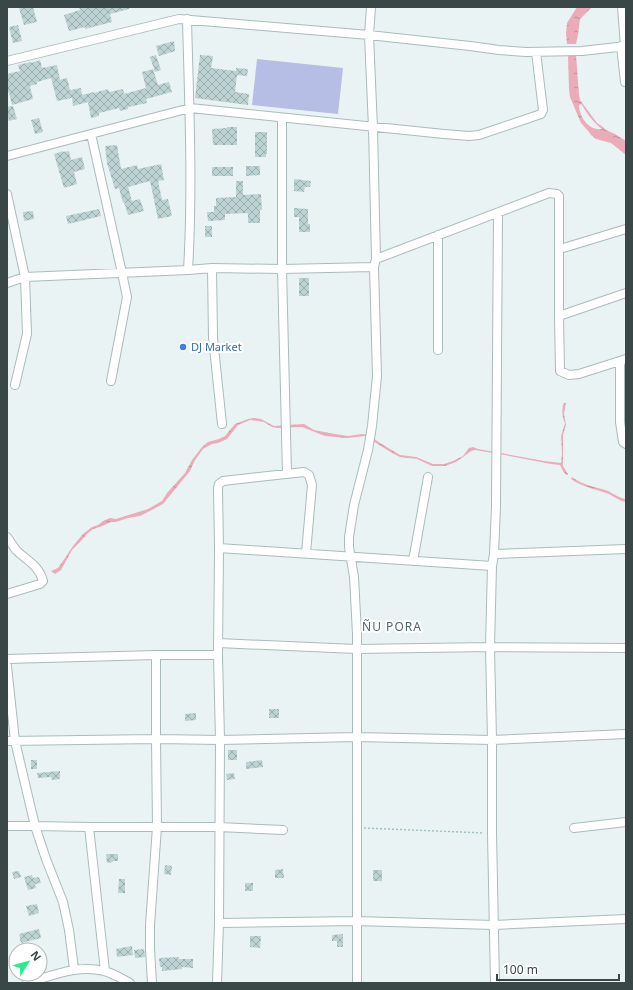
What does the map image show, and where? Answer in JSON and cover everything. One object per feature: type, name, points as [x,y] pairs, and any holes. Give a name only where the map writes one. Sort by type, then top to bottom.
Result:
[{"type":"street","points":[[357,983],[356,634],[354,576],[350,556],[349,537],[354,505],[368,450],[377,376],[370,35],[371,7]]},
{"type":"street","points":[[622,7],[626,82]]},
{"type":"street","points":[[187,19],[190,108],[190,230],[188,270]]},
{"type":"street","points":[[7,61],[172,20],[187,19],[370,35],[499,50],[536,52],[582,51],[624,46]]},
{"type":"street","points":[[7,156],[190,108],[373,128],[444,134],[474,135],[487,133],[541,114],[543,110],[536,52]]},
{"type":"street","points":[[282,118],[282,269],[287,474]]},
{"type":"street","points":[[91,134],[126,296],[111,381]]},
{"type":"street","points":[[7,283],[25,277],[212,268],[282,269],[340,267],[375,263],[438,235],[549,193],[557,194],[559,196],[560,249],[560,371],[569,376],[623,360],[620,422],[623,442],[626,444]]},
{"type":"street","points":[[7,194],[25,277],[27,334],[15,385]]},
{"type":"street","points":[[495,983],[490,647],[492,566],[494,554],[496,499],[498,213]]},
{"type":"street","points":[[560,249],[626,229]]},
{"type":"street","points":[[438,235],[438,350]]},
{"type":"street","points":[[212,268],[214,338],[222,424]]},
{"type":"street","points":[[559,316],[626,293]]},
{"type":"street","points":[[217,983],[220,923],[220,740],[218,655],[219,484],[223,481],[304,472],[309,475],[312,485],[306,553]]},
{"type":"street","points":[[413,561],[428,477]]},
{"type":"street","points":[[7,537],[16,549],[36,567],[41,574],[43,581],[36,586],[7,594]]},
{"type":"street","points":[[219,548],[492,566]]},
{"type":"street","points":[[494,554],[626,549]]},
{"type":"street","points":[[218,643],[356,648],[626,648]]},
{"type":"street","points":[[152,983],[150,925],[157,827],[156,655]]},
{"type":"street","points":[[7,659],[218,655]]},
{"type":"street","points":[[7,666],[11,741],[35,826],[63,902],[69,930],[74,969]]},
{"type":"street","points":[[11,741],[156,739],[220,740],[356,737],[492,740],[626,734]]},
{"type":"street","points":[[574,828],[626,822]]},
{"type":"street","points":[[7,826],[219,827],[284,830]]},
{"type":"street","points":[[88,827],[104,971]]},
{"type":"street","points":[[220,923],[356,921],[494,925],[626,919]]},
{"type":"street","points":[[48,978],[74,969],[90,969],[104,971],[130,983]]},
{"type":"path","points":[[356,828],[492,833]]},
{"type":"shaded area","points":[[257,59],[343,68],[338,114],[252,105]]},
{"type":"water","points":[[577,7],[592,7],[580,19],[576,44],[567,44],[567,23]]},
{"type":"water","points":[[576,55],[580,100],[597,123],[606,130],[626,141],[626,155],[611,143],[596,139],[581,123],[570,97],[568,56]],"holes":[[[581,104],[596,124],[602,129],[593,128],[586,122],[579,110],[579,105]]]},
{"type":"water","points":[[564,403],[566,403],[564,414],[566,425],[563,435],[563,466],[568,474],[567,475],[560,465],[475,450],[471,451],[456,462],[445,466],[432,466],[417,459],[400,457],[365,436],[347,438],[325,436],[302,427],[278,428],[272,427],[264,422],[250,420],[238,425],[227,439],[203,449],[195,460],[190,471],[163,504],[140,516],[111,522],[93,529],[72,550],[61,570],[55,574],[51,571],[58,568],[73,546],[83,534],[92,527],[110,518],[116,519],[148,509],[162,501],[167,493],[185,473],[192,460],[202,447],[208,442],[225,436],[235,424],[248,419],[261,419],[274,426],[304,424],[314,430],[348,436],[362,434],[369,435],[400,455],[416,457],[433,464],[444,464],[453,461],[463,456],[469,448],[473,447],[561,463],[561,436],[565,423],[562,414]]},
{"type":"water","points":[[572,477],[585,484],[608,491],[626,499],[626,502],[609,494],[580,484],[571,479]]},
{"type":"building","points":[[33,7],[37,22],[24,25],[19,8]]},
{"type":"building","points":[[79,7],[129,7],[129,9],[110,14],[112,22],[85,29],[85,27],[69,31],[64,15],[80,10]]},
{"type":"building","points":[[18,25],[22,41],[13,43],[9,27]]},
{"type":"building","points":[[174,41],[175,51],[159,56],[156,46]]},
{"type":"building","points":[[156,55],[161,70],[155,72],[150,57]]},
{"type":"building","points":[[200,55],[213,56],[211,68],[236,71],[236,68],[248,69],[247,76],[237,75],[235,92],[249,94],[248,105],[195,98]]},
{"type":"building","points":[[40,60],[42,68],[57,65],[60,80],[67,78],[70,90],[81,88],[82,95],[108,89],[109,92],[123,89],[124,94],[146,88],[142,72],[153,69],[158,85],[169,82],[172,92],[146,99],[147,103],[128,107],[128,109],[120,111],[119,108],[99,113],[99,116],[91,118],[88,102],[73,106],[72,98],[57,101],[51,78],[37,82],[37,84],[30,86],[33,99],[12,105],[9,92],[7,93],[7,74],[20,71],[18,65]]},
{"type":"building","points":[[13,106],[17,119],[9,121],[7,107]]},
{"type":"building","points":[[39,118],[43,132],[35,134],[31,120]]},
{"type":"building","points":[[237,127],[237,145],[213,145],[212,129]]},
{"type":"building","points":[[255,132],[267,132],[266,157],[255,157]]},
{"type":"building","points":[[117,145],[121,169],[137,165],[138,169],[161,164],[164,180],[158,181],[162,200],[168,199],[172,216],[158,219],[150,181],[128,187],[132,201],[140,199],[144,211],[128,215],[119,188],[115,189],[107,163],[105,146]]},
{"type":"building","points":[[69,151],[71,160],[82,157],[85,169],[74,172],[77,184],[64,188],[54,154]]},
{"type":"building","points":[[246,166],[260,166],[260,175],[246,176]]},
{"type":"building","points":[[212,167],[233,167],[233,176],[212,176]]},
{"type":"building","points":[[294,179],[311,181],[310,187],[305,187],[304,192],[294,191]]},
{"type":"building","points":[[236,181],[243,181],[243,195],[261,194],[262,210],[260,210],[260,223],[248,223],[247,213],[225,214],[225,220],[208,221],[207,212],[214,212],[216,198],[236,197]]},
{"type":"building","points":[[294,208],[308,209],[308,224],[310,224],[310,232],[299,232],[299,217],[294,217]]},
{"type":"building","points":[[99,209],[101,216],[68,224],[66,216]]},
{"type":"building","points":[[33,211],[34,219],[24,221],[23,212]]},
{"type":"building","points":[[205,226],[212,226],[212,237],[205,237]]},
{"type":"building","points":[[299,278],[309,278],[309,296],[299,296]]},
{"type":"building","points":[[269,709],[279,709],[279,718],[269,718]]},
{"type":"building","points":[[196,713],[196,720],[185,721],[185,714]]},
{"type":"building","points":[[228,750],[237,750],[237,760],[228,760]]},
{"type":"building","points":[[31,760],[37,760],[37,769],[31,769]]},
{"type":"building","points":[[262,760],[263,767],[246,769],[246,762]]},
{"type":"building","points":[[60,771],[60,779],[52,780],[51,777],[38,778],[37,773]]},
{"type":"building","points":[[234,773],[235,779],[227,780],[226,774]]},
{"type":"building","points":[[106,854],[118,854],[118,861],[107,863]]},
{"type":"building","points":[[165,865],[172,866],[171,875],[164,874]]},
{"type":"building","points":[[283,869],[284,878],[275,878],[275,870]]},
{"type":"building","points":[[373,870],[382,870],[382,881],[373,881]]},
{"type":"building","points":[[19,871],[21,877],[14,879],[12,872]]},
{"type":"building","points":[[32,875],[33,878],[39,877],[41,883],[35,884],[36,888],[28,890],[24,877]]},
{"type":"building","points":[[119,879],[125,879],[125,893],[118,893]]},
{"type":"building","points":[[245,883],[253,883],[253,891],[245,891]]},
{"type":"building","points":[[37,904],[39,913],[29,916],[26,906]]},
{"type":"building","points":[[39,929],[41,938],[21,942],[19,934]]},
{"type":"building","points":[[343,934],[343,947],[337,947],[337,941],[332,941],[332,935]]},
{"type":"building","points":[[250,936],[261,936],[260,948],[250,947]]},
{"type":"building","points":[[132,946],[133,955],[117,957],[116,949]]},
{"type":"building","points":[[144,949],[145,957],[135,958],[134,950]]},
{"type":"building","points":[[179,957],[178,959],[193,959],[193,968],[182,967],[182,969],[162,971],[159,958]]},
{"type":"place","name":"DJ Market","points":[[183,347]]},
{"type":"district","name":"ÑU PORA","points":[[392,627]]}]
